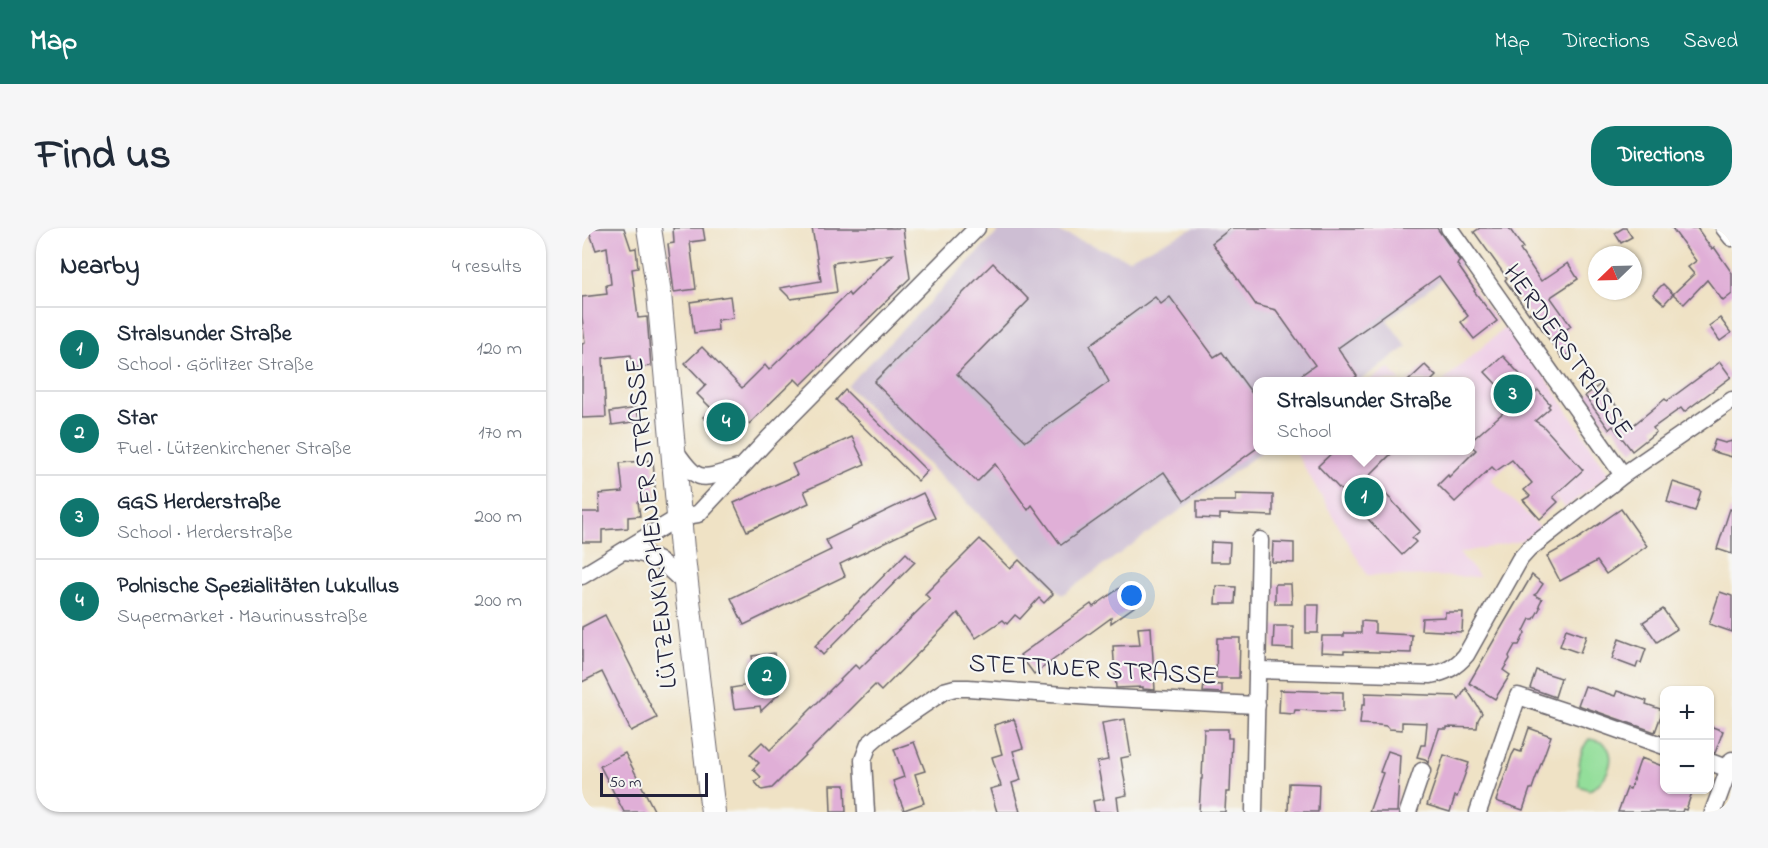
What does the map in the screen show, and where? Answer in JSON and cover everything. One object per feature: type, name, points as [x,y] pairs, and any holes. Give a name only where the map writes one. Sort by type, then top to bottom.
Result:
[{"type":"main road","name":"LÜTZENKIRCHENER STRASSE","points":[[649,228],[659,293],[686,585],[713,812]]},
{"type":"street","name":"HERDERSTRASSE","points":[[1449,228],[1623,476]]},
{"type":"street","points":[[1724,228],[1732,238]]},
{"type":"street","points":[[582,576],[679,517],[698,514],[973,229]]},
{"type":"street","points":[[1258,670],[1431,675],[1450,669],[1466,655],[1520,559],[1529,549],[1623,476],[1732,400]]},
{"type":"street","points":[[672,446],[688,469],[696,476],[707,479],[742,467]]},
{"type":"street","points":[[1254,812],[1260,540]]},
{"type":"street","points":[[624,551],[635,551],[665,563],[686,585]]},
{"type":"street","name":"STETTINER STRASSE","points":[[866,812],[863,760],[869,744],[919,707],[955,688],[1257,705]]},
{"type":"street","points":[[1479,807],[1518,696],[1660,744]]},
{"type":"street","points":[[1713,812],[1730,765],[1714,763]]},
{"type":"street","points":[[1408,812],[1422,771]]},
{"type":"shaded area","points":[[1002,228],[1049,228],[1128,259],[1194,228],[1443,228],[1467,261],[1387,320],[1407,347],[1365,377],[1253,377],[1253,455],[1257,455],[1062,595],[847,386]]},
{"type":"shaded area","points":[[1510,323],[1609,474],[1565,508],[1516,455],[1491,480],[1541,528],[1520,541],[1459,553],[1480,577],[1367,575],[1297,455],[1475,455],[1475,377],[1448,377]]},
{"type":"shaded area","points":[[1389,368],[1397,377],[1374,377]]},
{"type":"green space","points":[[1589,739],[1607,747],[1610,763],[1603,779],[1589,790],[1579,786],[1579,761]]},
{"type":"building","points":[[588,228],[624,228],[631,249],[636,248],[638,268],[632,269],[638,318],[647,317],[651,366],[633,368],[631,355],[603,358],[606,417],[582,418],[582,344],[585,343],[582,297],[607,294],[606,285],[611,284],[607,247],[596,250]]},
{"type":"building","points":[[673,228],[703,228],[705,240],[690,242],[696,289],[674,292],[668,244],[674,243]]},
{"type":"building","points":[[812,228],[903,228],[910,278],[801,385],[795,379],[749,424],[744,418],[724,438],[703,417],[712,409],[697,394],[706,385],[685,363],[702,347],[742,388],[765,365],[769,370],[848,293],[850,296],[893,254],[833,263],[837,292],[791,299],[780,288],[821,281]]},
{"type":"building","points":[[1231,228],[1437,228],[1460,261],[1457,264],[1474,291],[1497,321],[1474,339],[1461,322],[1468,316],[1439,276],[1338,348],[1357,376],[1298,377],[1315,365],[1276,310],[1256,305],[1212,243]]},
{"type":"building","points":[[1480,228],[1509,228],[1523,248],[1520,250],[1541,281],[1568,263],[1578,279],[1551,298],[1571,326],[1561,333],[1573,350],[1562,358],[1505,280],[1507,278],[1474,232]]},
{"type":"building","points":[[1626,228],[1632,237],[1621,243],[1615,233]]},
{"type":"building","points":[[1672,228],[1697,228],[1732,273],[1732,294],[1723,301],[1707,280],[1684,304],[1673,294],[1694,274],[1688,267],[1696,261]]},
{"type":"building","points":[[993,263],[1029,300],[957,374],[1026,441],[1109,382],[1090,345],[1155,297],[1161,304],[1170,297],[1214,357],[1222,352],[1253,395],[1253,451],[1184,501],[1164,472],[1061,545],[1032,505],[1028,510],[995,464],[977,482],[874,382]]},
{"type":"building","points":[[1663,284],[1673,294],[1664,304],[1653,294]]},
{"type":"building","points":[[730,296],[733,318],[717,320],[718,330],[694,333],[690,302]]},
{"type":"building","points":[[1720,318],[1731,333],[1720,341],[1709,326]]},
{"type":"building","points":[[1503,356],[1536,392],[1538,390],[1550,404],[1548,406],[1550,408],[1535,421],[1543,426],[1583,470],[1553,497],[1558,502],[1540,519],[1523,500],[1530,496],[1524,490],[1532,483],[1512,460],[1496,471],[1492,467],[1455,502],[1438,485],[1471,455],[1475,455],[1475,438],[1514,403],[1485,372]]},
{"type":"building","points":[[1720,362],[1731,377],[1684,412],[1681,408],[1653,428],[1656,432],[1632,451],[1613,426],[1609,429],[1585,396],[1601,384],[1631,427],[1665,399],[1667,401]]},
{"type":"building","points":[[1425,365],[1436,376],[1435,377],[1412,377]]},
{"type":"building","points":[[845,390],[927,471],[918,481],[836,400]]},
{"type":"building","points":[[637,408],[639,421],[612,425],[610,412]]},
{"type":"building","points":[[852,437],[865,464],[804,491],[809,503],[747,531],[734,503],[797,475],[792,464]]},
{"type":"building","points":[[1715,440],[1725,443],[1732,441],[1732,457],[1711,451]]},
{"type":"building","points":[[1330,455],[1390,455],[1369,476],[1420,531],[1412,538],[1416,542],[1402,555],[1318,466]]},
{"type":"building","points":[[653,460],[656,501],[638,502],[640,516],[628,517],[628,528],[602,530],[602,542],[582,542],[582,512],[600,512],[599,494],[623,492],[620,463]]},
{"type":"building","points":[[1673,482],[1701,491],[1695,511],[1667,502]]},
{"type":"building","points":[[923,493],[935,518],[840,564],[845,576],[744,625],[731,598],[831,550],[826,540]]},
{"type":"building","points":[[1236,494],[1273,495],[1273,516],[1220,514],[1220,519],[1197,518],[1197,501],[1236,501]]},
{"type":"building","points":[[1621,509],[1647,546],[1606,574],[1597,561],[1560,581],[1547,556],[1576,540]]},
{"type":"building","points":[[1730,509],[1732,510],[1732,554],[1717,549]]},
{"type":"building","points":[[980,539],[1010,569],[1019,560],[1053,594],[1044,603],[1039,598],[1020,619],[1015,615],[1007,624],[1003,620],[976,638],[958,613],[881,691],[875,685],[772,788],[762,790],[755,782],[761,777],[753,769],[759,763],[750,754],[762,742],[770,750],[855,665],[859,669],[930,599],[925,594]]},
{"type":"building","points":[[1211,542],[1230,543],[1229,562],[1210,562]]},
{"type":"building","points":[[1273,542],[1294,543],[1294,563],[1272,562]]},
{"type":"building","points":[[906,553],[915,562],[823,655],[815,646]]},
{"type":"building","points":[[1532,575],[1543,584],[1534,595],[1542,599],[1540,608],[1534,619],[1530,619],[1519,645],[1515,645],[1509,656],[1510,659],[1503,670],[1510,675],[1495,699],[1469,683]]},
{"type":"building","points":[[1275,584],[1291,584],[1292,604],[1275,604]]},
{"type":"building","points":[[1124,585],[1138,604],[1111,623],[1111,618],[1034,674],[1020,655],[1091,604],[1093,607]]},
{"type":"building","points":[[1216,586],[1236,587],[1235,604],[1215,604]]},
{"type":"building","points":[[1720,592],[1732,596],[1732,632],[1709,624]]},
{"type":"building","points":[[1306,605],[1319,605],[1318,633],[1306,633]]},
{"type":"building","points":[[1663,609],[1677,629],[1657,642],[1643,622]]},
{"type":"building","points":[[1445,612],[1463,612],[1462,632],[1421,630],[1422,618],[1445,617]]},
{"type":"building","points":[[605,615],[657,718],[631,731],[602,672],[582,682],[582,627]]},
{"type":"building","points":[[1361,621],[1375,622],[1375,633],[1412,635],[1411,653],[1321,652],[1322,636],[1361,633]]},
{"type":"building","points":[[1274,626],[1293,626],[1293,649],[1273,648]]},
{"type":"building","points":[[1151,627],[1155,690],[1143,689],[1143,687],[1116,688],[1113,646],[1140,645],[1138,628]]},
{"type":"building","points":[[1566,629],[1586,636],[1580,653],[1560,646]]},
{"type":"building","points":[[1217,638],[1240,638],[1239,678],[1216,678]]},
{"type":"building","points":[[1619,639],[1646,649],[1641,663],[1638,662],[1636,668],[1612,659]]},
{"type":"building","points":[[774,653],[780,693],[761,711],[760,706],[734,709],[731,688],[756,684],[752,656]]},
{"type":"building","points":[[1536,670],[1561,678],[1555,697],[1530,688]]},
{"type":"building","points":[[1204,684],[1222,685],[1222,693],[1203,692]]},
{"type":"building","points":[[1585,686],[1615,696],[1617,691],[1647,701],[1646,704],[1660,709],[1660,718],[1655,732],[1578,705]]},
{"type":"building","points":[[1466,688],[1482,713],[1477,728],[1439,729],[1428,763],[1425,759],[1417,757],[1421,745],[1425,745],[1427,723],[1402,722],[1402,730],[1360,724],[1362,705],[1365,705],[1365,693],[1457,696],[1459,700]]},
{"type":"building","points":[[1280,690],[1343,692],[1343,712],[1295,710],[1294,714],[1279,713]]},
{"type":"building","points":[[1014,719],[1023,748],[1013,751],[1021,780],[1012,783],[1020,812],[997,812],[990,789],[1001,786],[992,757],[1002,754],[994,725]]},
{"type":"building","points":[[1125,719],[1131,756],[1121,758],[1127,795],[1117,797],[1119,812],[1095,812],[1093,801],[1104,799],[1097,762],[1108,760],[1102,723]]},
{"type":"building","points":[[1529,728],[1551,736],[1523,810],[1496,801],[1512,755],[1515,750],[1521,752]]},
{"type":"building","points":[[1714,728],[1723,731],[1714,753]]},
{"type":"building","points":[[1204,729],[1228,729],[1228,738],[1232,738],[1230,792],[1226,792],[1225,812],[1199,812]]},
{"type":"building","points":[[914,742],[925,771],[915,774],[924,803],[904,810],[893,781],[904,777],[894,749]]},
{"type":"building","points":[[1388,751],[1400,755],[1397,812],[1369,812],[1383,773],[1380,772]]},
{"type":"building","points":[[625,753],[655,812],[624,812],[600,766]]},
{"type":"building","points":[[1444,755],[1469,763],[1450,812],[1427,805]]},
{"type":"building","points":[[1641,758],[1660,765],[1660,794],[1691,794],[1686,810],[1683,809],[1682,812],[1618,812],[1627,788],[1630,789]]},
{"type":"building","points":[[1289,783],[1319,784],[1318,812],[1288,812]]},
{"type":"building","points":[[830,785],[845,785],[846,812],[831,812]]},
{"type":"place","name":"GGS Herderstraße","points":[[1513,394]]},
{"type":"place","name":"Polnische Spezialitäten Lukullus","points":[[726,422]]},
{"type":"place","name":"Stralsunder Straße","points":[[1364,497]]},
{"type":"place","name":"Star","points":[[767,676]]}]
